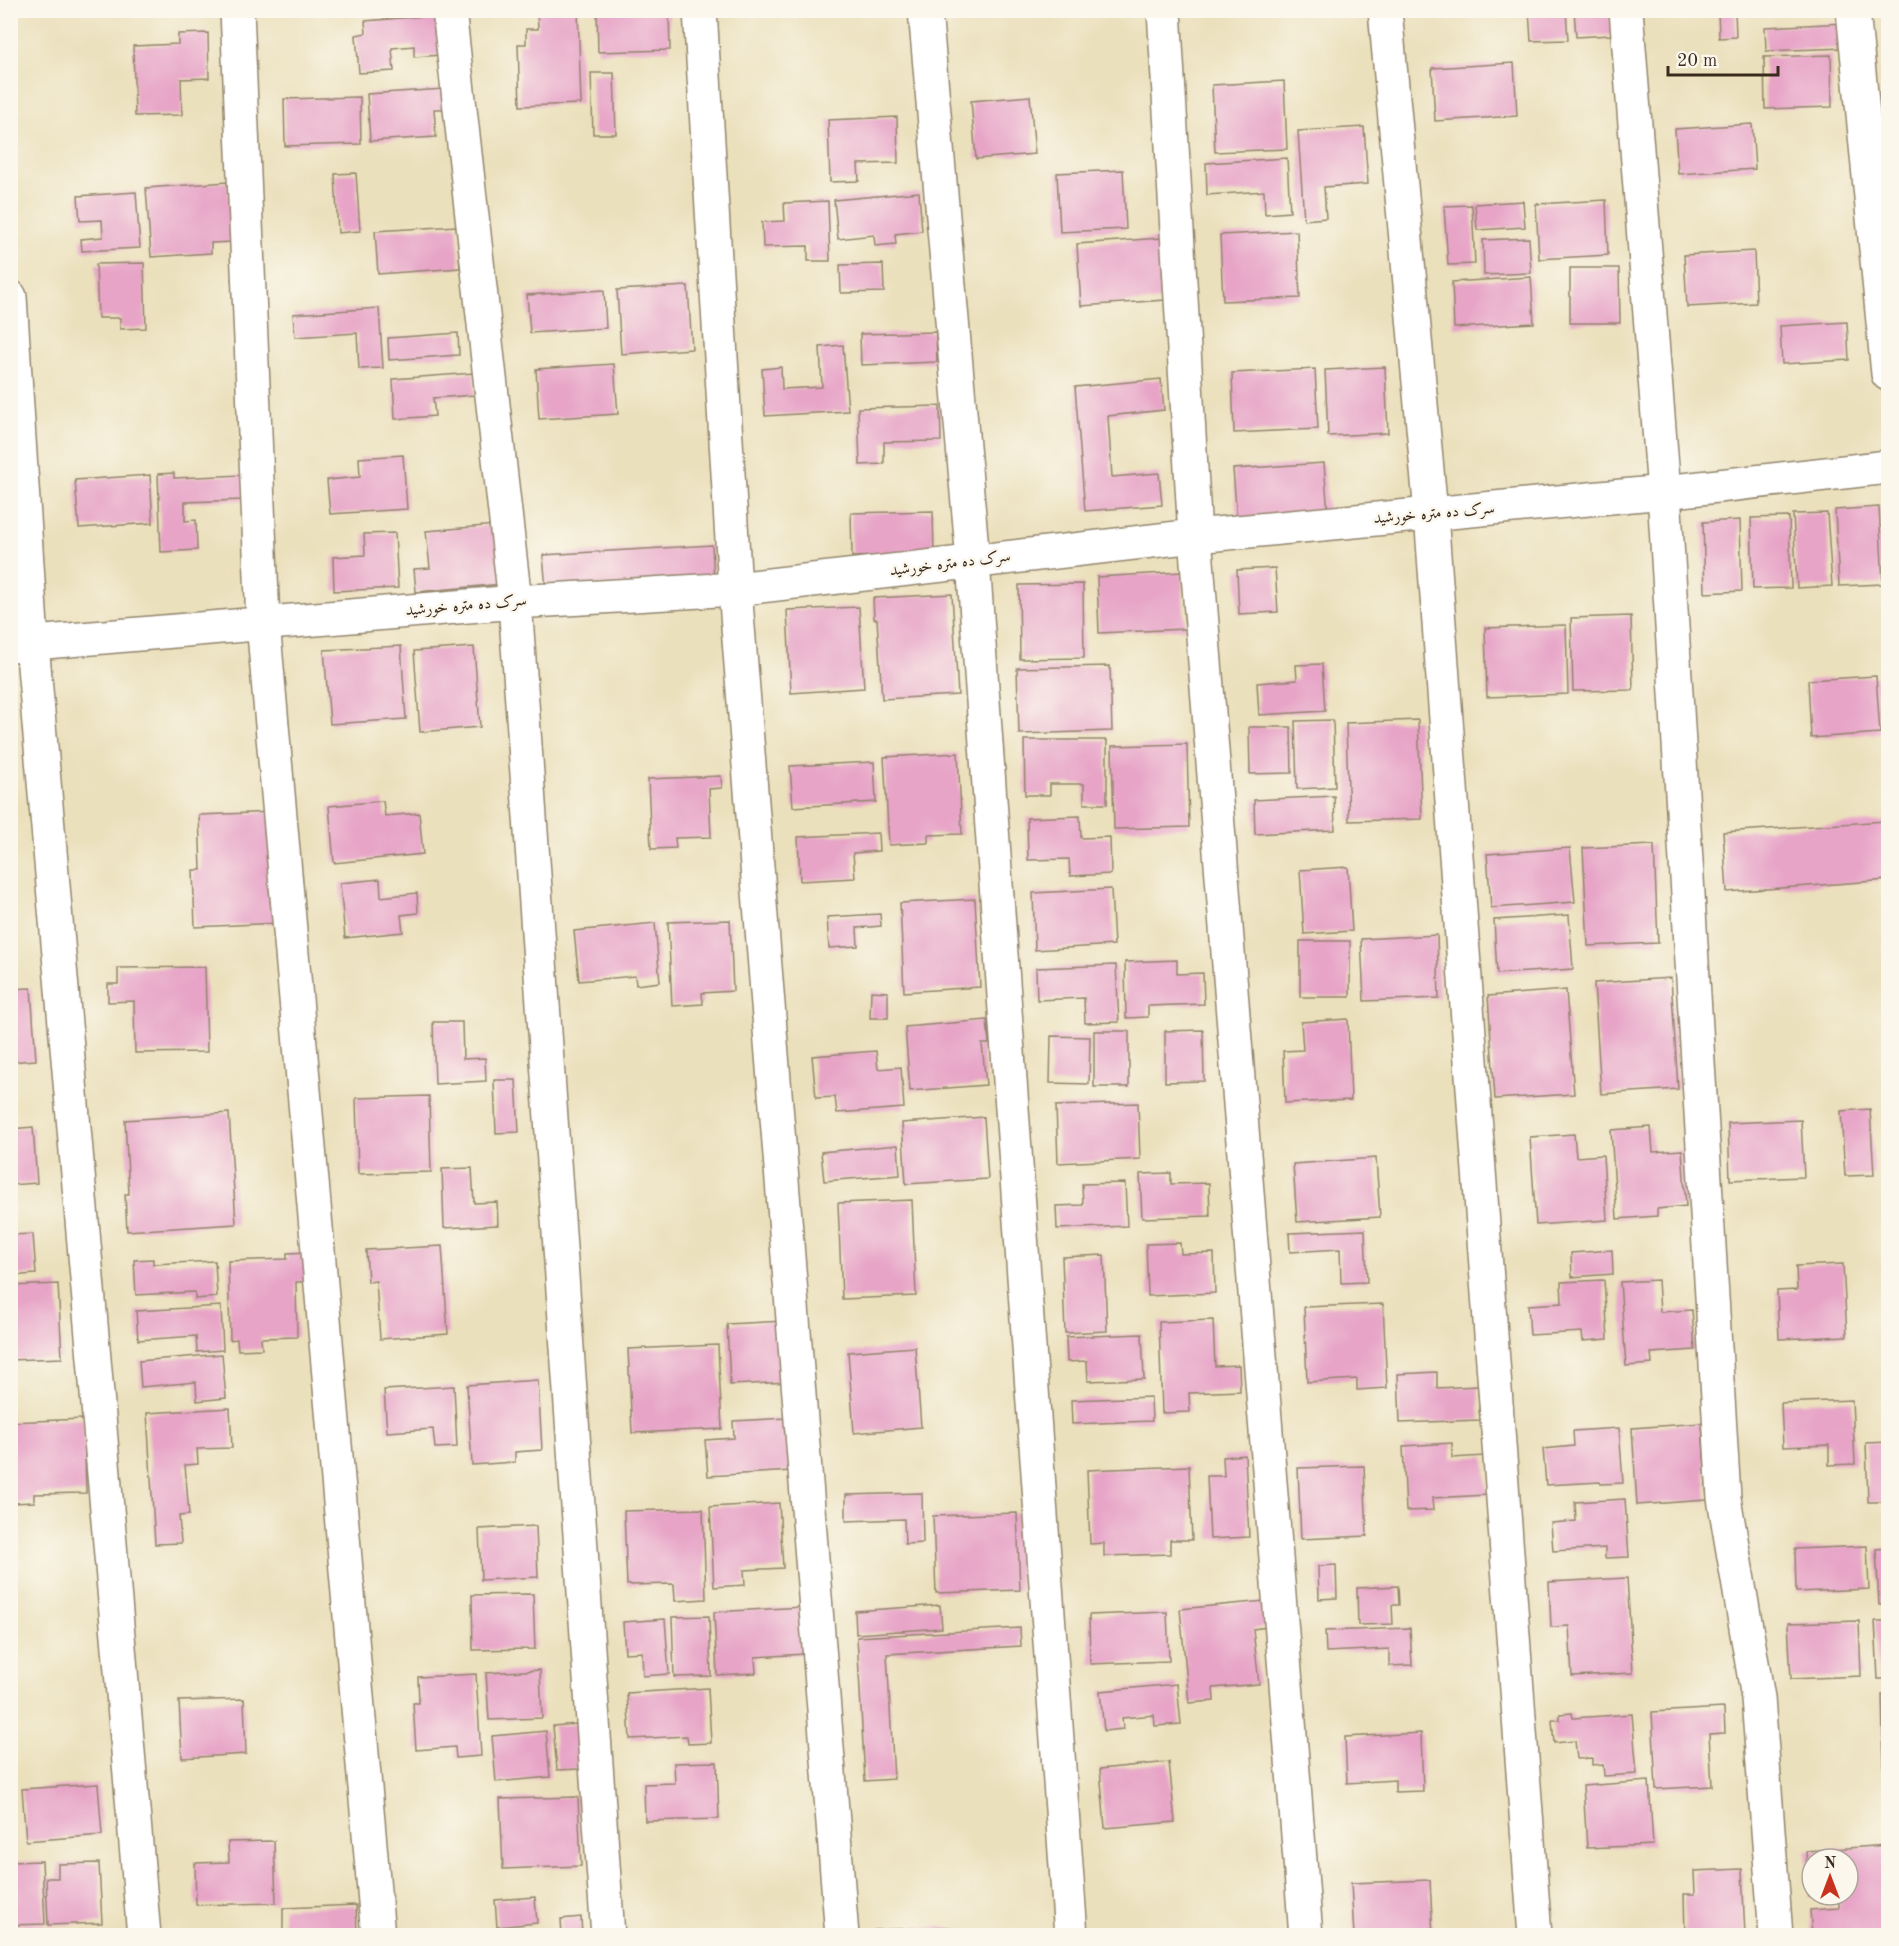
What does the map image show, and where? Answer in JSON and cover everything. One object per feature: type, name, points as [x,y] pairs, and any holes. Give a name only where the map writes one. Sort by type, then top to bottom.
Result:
[{"type":"street","points":[[237,10],[263,622],[378,1935]]},
{"type":"street","points":[[449,10],[515,602],[609,1935]]},
{"type":"street","points":[[700,10],[735,589],[842,1935]]},
{"type":"street","points":[[925,10],[973,561],[1071,1935]]},
{"type":"street","points":[[1164,10],[1194,536],[1306,1935]]},
{"type":"street","points":[[1384,10],[1431,514],[1535,1935]]},
{"type":"street","points":[[1626,10],[1664,492],[1724,1498],[1758,1698],[1776,1935]]},
{"type":"street","points":[[1853,10],[1888,374]]},
{"type":"street","points":[[10,297],[21,644],[144,1935]]},
{"type":"street","name":"سرک ده متره خورشید","points":[[21,644],[515,602],[735,589],[1194,536],[1664,492],[1888,467]]},
{"type":"building","points":[[537,10],[578,10],[581,104],[520,106],[518,44],[526,44],[526,29],[538,29]]},
{"type":"building","points":[[597,10],[669,10],[670,50],[598,52]]},
{"type":"building","points":[[1529,10],[1566,10],[1568,40],[1531,41]]},
{"type":"building","points":[[1574,10],[1610,10],[1611,35],[1576,37]]},
{"type":"building","points":[[1718,10],[1735,10],[1736,37],[1719,38]]},
{"type":"building","points":[[438,15],[441,55],[414,57],[414,46],[392,48],[394,71],[359,73],[356,35],[366,33],[365,21]]},
{"type":"building","points":[[1845,23],[1846,48],[1766,51],[1765,27]]},
{"type":"building","points":[[208,33],[209,78],[181,79],[182,115],[135,116],[133,46],[178,44],[178,34]]},
{"type":"building","points":[[1831,55],[1832,107],[1765,109],[1764,57]]},
{"type":"building","points":[[1514,63],[1517,116],[1435,121],[1432,68]]},
{"type":"building","points":[[591,73],[614,73],[616,134],[593,134]]},
{"type":"building","points":[[1284,81],[1287,149],[1215,152],[1212,85]]},
{"type":"building","points":[[444,89],[446,109],[434,109],[436,137],[370,141],[367,94]]},
{"type":"building","points":[[1030,96],[1035,154],[976,159],[971,101]]},
{"type":"building","points":[[360,97],[361,144],[285,146],[284,99]]},
{"type":"building","points":[[897,117],[898,163],[858,164],[859,181],[830,182],[828,120]]},
{"type":"building","points":[[1752,124],[1755,169],[1678,174],[1675,129]]},
{"type":"building","points":[[1364,127],[1368,184],[1324,187],[1326,218],[1304,220],[1298,131]]},
{"type":"building","points":[[1287,158],[1290,212],[1265,214],[1264,191],[1207,195],[1206,163]]},
{"type":"building","points":[[1123,170],[1126,229],[1060,232],[1057,173]]},
{"type":"building","points":[[356,173],[360,231],[338,233],[335,174]]},
{"type":"building","points":[[228,182],[233,242],[211,243],[211,253],[151,257],[146,188]]},
{"type":"building","points":[[136,192],[140,248],[82,251],[81,239],[103,237],[102,220],[80,221],[78,196]]},
{"type":"building","points":[[919,192],[922,231],[895,234],[896,244],[875,246],[874,235],[838,239],[834,200]]},
{"type":"building","points":[[1606,200],[1608,255],[1539,259],[1536,204]]},
{"type":"building","points":[[828,201],[830,261],[808,261],[808,246],[763,247],[762,222],[785,221],[784,203]]},
{"type":"building","points":[[1523,201],[1525,227],[1477,230],[1475,204]]},
{"type":"building","points":[[1472,205],[1475,264],[1448,265],[1444,206]]},
{"type":"building","points":[[457,226],[460,268],[378,274],[375,231]]},
{"type":"building","points":[[1297,231],[1300,298],[1223,301],[1220,235]]},
{"type":"building","points":[[1161,238],[1165,300],[1081,306],[1077,244]]},
{"type":"building","points":[[1529,238],[1531,273],[1484,275],[1483,240]]},
{"type":"building","points":[[1754,251],[1756,303],[1687,307],[1684,255]]},
{"type":"building","points":[[144,263],[146,328],[120,329],[120,318],[98,318],[96,264]]},
{"type":"building","points":[[883,264],[884,292],[841,293],[840,265]]},
{"type":"building","points":[[1570,268],[1619,268],[1620,323],[1570,323]]},
{"type":"building","points":[[1531,277],[1534,323],[1454,328],[1452,282]]},
{"type":"building","points":[[688,286],[692,349],[621,354],[617,290]]},
{"type":"building","points":[[604,290],[606,328],[530,333],[527,295]]},
{"type":"building","points":[[379,308],[383,368],[359,369],[357,333],[295,337],[293,314]]},
{"type":"building","points":[[1847,322],[1849,360],[1782,364],[1780,326]]},
{"type":"building","points":[[936,332],[937,362],[861,365],[860,334]]},
{"type":"building","points":[[458,333],[459,355],[389,360],[388,338]]},
{"type":"building","points":[[843,345],[848,411],[765,416],[762,369],[781,367],[782,389],[822,387],[820,347]]},
{"type":"building","points":[[614,364],[618,414],[539,419],[536,369]]},
{"type":"building","points":[[1385,367],[1388,433],[1328,436],[1325,370]]},
{"type":"building","points":[[1315,369],[1318,429],[1234,433],[1232,373]]},
{"type":"building","points":[[474,373],[475,395],[433,398],[435,416],[395,419],[393,379]]},
{"type":"building","points":[[1161,379],[1164,410],[1108,416],[1112,477],[1159,473],[1162,505],[1085,511],[1075,387]]},
{"type":"building","points":[[940,406],[941,441],[884,442],[884,464],[860,465],[858,408]]},
{"type":"building","points":[[403,455],[407,509],[330,514],[327,480],[360,477],[359,458]]},
{"type":"building","points":[[1324,463],[1328,514],[1237,520],[1233,469]]},
{"type":"building","points":[[174,473],[174,478],[243,475],[244,500],[185,502],[185,521],[196,520],[197,550],[161,552],[158,474]]},
{"type":"building","points":[[150,475],[153,523],[79,528],[75,480]]},
{"type":"building","points":[[1879,507],[1883,584],[1839,586],[1835,510]]},
{"type":"building","points":[[933,511],[934,554],[852,557],[851,513]]},
{"type":"building","points":[[1827,513],[1832,586],[1797,588],[1793,514]]},
{"type":"building","points":[[1789,517],[1791,588],[1753,589],[1751,518]]},
{"type":"building","points":[[1740,520],[1742,591],[1705,593],[1703,522]]},
{"type":"building","points":[[496,525],[502,584],[416,592],[414,569],[430,568],[426,531]]},
{"type":"building","points":[[395,533],[398,588],[334,591],[333,557],[365,555],[364,534]]},
{"type":"building","points":[[712,545],[714,579],[546,589],[543,555]]},
{"type":"building","points":[[1275,568],[1278,612],[1239,614],[1237,570]]},
{"type":"building","points":[[1182,572],[1185,629],[1099,633],[1097,577]]},
{"type":"building","points":[[1083,584],[1084,658],[1020,659],[1019,585]]},
{"type":"building","points":[[952,594],[958,695],[882,699],[877,619],[874,619],[873,598]]},
{"type":"building","points":[[859,607],[864,688],[791,693],[787,610]]},
{"type":"building","points":[[1631,616],[1633,690],[1573,691],[1571,618]]},
{"type":"building","points":[[1566,625],[1568,694],[1487,697],[1485,628]]},
{"type":"building","points":[[401,646],[406,719],[330,724],[324,650]]},
{"type":"building","points":[[474,647],[480,727],[420,732],[414,651]]},
{"type":"building","points":[[1322,664],[1325,711],[1259,715],[1257,683],[1297,680],[1296,665]]},
{"type":"building","points":[[1110,666],[1112,731],[1019,734],[1017,668]]},
{"type":"building","points":[[1876,676],[1880,733],[1811,738],[1808,680]]},
{"type":"building","points":[[1333,720],[1335,787],[1297,789],[1295,721]]},
{"type":"building","points":[[1418,720],[1422,819],[1349,821],[1346,723]]},
{"type":"building","points":[[1249,727],[1291,727],[1292,773],[1250,774]]},
{"type":"building","points":[[1024,740],[1107,740],[1107,804],[1084,804],[1084,784],[1050,784],[1050,795],[1025,795]]},
{"type":"building","points":[[1187,744],[1189,827],[1114,829],[1112,746]]},
{"type":"building","points":[[958,753],[962,834],[928,835],[928,843],[889,845],[884,757]]},
{"type":"building","points":[[874,762],[876,802],[793,807],[790,766]]},
{"type":"building","points":[[721,776],[722,788],[709,789],[711,837],[675,838],[676,848],[651,849],[648,779]]},
{"type":"building","points":[[1334,796],[1335,830],[1255,834],[1254,800]]},
{"type":"building","points":[[383,801],[385,816],[419,813],[423,854],[334,863],[329,806]]},
{"type":"building","points":[[274,812],[279,923],[195,927],[193,870],[201,870],[199,815]]},
{"type":"building","points":[[1080,816],[1081,838],[1110,837],[1111,874],[1070,876],[1069,859],[1028,860],[1027,818]]},
{"type":"building","points":[[1885,821],[1888,880],[1727,892],[1723,832]]},
{"type":"building","points":[[878,833],[879,851],[853,853],[855,878],[800,881],[798,837]]},
{"type":"building","points":[[1654,845],[1658,943],[1588,946],[1583,848]]},
{"type":"building","points":[[1570,848],[1575,902],[1491,908],[1487,854]]},
{"type":"building","points":[[1348,867],[1352,931],[1304,934],[1300,870]]},
{"type":"building","points":[[380,879],[381,897],[417,893],[418,913],[401,915],[403,932],[345,938],[340,883]]},
{"type":"building","points":[[1111,889],[1114,945],[1035,950],[1033,893]]},
{"type":"building","points":[[975,899],[980,987],[904,992],[900,903]]},
{"type":"building","points":[[880,914],[881,926],[857,928],[858,946],[829,948],[827,917]]},
{"type":"building","points":[[1569,915],[1573,969],[1497,974],[1494,920]]},
{"type":"building","points":[[730,920],[733,991],[702,993],[703,1004],[672,1006],[668,922]]},
{"type":"building","points":[[655,923],[660,982],[636,985],[635,976],[579,981],[574,931]]},
{"type":"building","points":[[1437,935],[1439,998],[1364,1001],[1361,939]]},
{"type":"building","points":[[1300,941],[1350,941],[1350,997],[1300,997]]},
{"type":"building","points":[[1177,960],[1177,974],[1203,973],[1204,1004],[1148,1006],[1148,1017],[1126,1018],[1125,962]]},
{"type":"building","points":[[1116,965],[1119,1022],[1085,1023],[1084,998],[1037,1000],[1036,968]]},
{"type":"building","points":[[205,967],[207,1052],[135,1053],[134,1001],[108,1002],[108,984],[118,984],[118,968]]},
{"type":"building","points":[[1671,978],[1678,1089],[1601,1094],[1594,983]]},
{"type":"building","points":[[31,988],[36,1060],[10,1062],[10,989]]},
{"type":"building","points":[[1566,990],[1574,1094],[1495,1099],[1488,996]]},
{"type":"building","points":[[871,991],[888,992],[888,1018],[870,1018]]},
{"type":"building","points":[[1348,1019],[1351,1100],[1285,1103],[1283,1051],[1303,1050],[1301,1022]]},
{"type":"building","points":[[987,1020],[989,1044],[982,1044],[986,1085],[910,1091],[905,1027]]},
{"type":"building","points":[[433,1022],[462,1022],[463,1059],[485,1058],[486,1081],[435,1084]]},
{"type":"building","points":[[1203,1030],[1204,1081],[1165,1082],[1165,1031]]},
{"type":"building","points":[[1094,1031],[1129,1031],[1129,1087],[1094,1087]]},
{"type":"building","points":[[1051,1036],[1090,1037],[1089,1084],[1050,1083]]},
{"type":"building","points":[[876,1051],[878,1069],[901,1067],[904,1108],[837,1113],[835,1097],[816,1098],[812,1056]]},
{"type":"building","points":[[494,1080],[516,1080],[519,1132],[496,1133]]},
{"type":"building","points":[[429,1096],[431,1172],[358,1174],[356,1098]]},
{"type":"building","points":[[1138,1103],[1140,1159],[1058,1163],[1056,1106]]},
{"type":"building","points":[[1870,1109],[1874,1175],[1845,1176],[1841,1111]]},
{"type":"building","points":[[229,1113],[236,1224],[127,1231],[125,1194],[129,1194],[125,1120]]},
{"type":"building","points":[[984,1117],[988,1179],[906,1184],[902,1123]]},
{"type":"building","points":[[1801,1120],[1804,1177],[1730,1180],[1728,1123]]},
{"type":"building","points":[[33,1127],[37,1183],[10,1185],[10,1129]]},
{"type":"building","points":[[1651,1127],[1653,1152],[1682,1150],[1686,1206],[1657,1209],[1657,1216],[1617,1219],[1611,1130]]},
{"type":"building","points":[[1574,1134],[1576,1157],[1603,1155],[1607,1220],[1536,1225],[1530,1137]]},
{"type":"building","points":[[898,1145],[900,1175],[824,1181],[821,1152]]},
{"type":"building","points":[[1376,1158],[1380,1217],[1297,1222],[1293,1164]]},
{"type":"building","points":[[472,1168],[474,1203],[497,1202],[498,1225],[444,1228],[442,1169]]},
{"type":"building","points":[[1171,1173],[1171,1184],[1209,1183],[1210,1216],[1142,1218],[1140,1174]]},
{"type":"building","points":[[1125,1183],[1127,1226],[1057,1229],[1056,1206],[1083,1205],[1082,1184]]},
{"type":"building","points":[[912,1200],[916,1296],[842,1299],[838,1203]]},
{"type":"building","points":[[1365,1230],[1367,1282],[1341,1283],[1340,1249],[1290,1252],[1289,1233]]},
{"type":"building","points":[[33,1234],[36,1274],[10,1276],[10,1235]]},
{"type":"building","points":[[1180,1243],[1181,1254],[1214,1253],[1215,1293],[1148,1296],[1146,1244]]},
{"type":"building","points":[[442,1246],[448,1334],[380,1339],[376,1281],[368,1282],[366,1250]]},
{"type":"building","points":[[1612,1250],[1613,1274],[1572,1277],[1571,1253]]},
{"type":"building","points":[[311,1252],[312,1282],[296,1282],[297,1337],[261,1338],[262,1349],[238,1350],[237,1339],[230,1340],[228,1261],[287,1259],[287,1253]]},
{"type":"building","points":[[1104,1255],[1107,1331],[1065,1333],[1062,1257]]},
{"type":"building","points":[[153,1259],[153,1264],[215,1261],[217,1297],[195,1299],[195,1292],[136,1295],[134,1260]]},
{"type":"building","points":[[1843,1264],[1847,1336],[1779,1339],[1777,1291],[1797,1290],[1796,1266]]},
{"type":"building","points":[[1604,1280],[1608,1339],[1583,1341],[1582,1332],[1530,1335],[1528,1305],[1562,1303],[1561,1282]]},
{"type":"building","points":[[1658,1280],[1660,1312],[1692,1310],[1695,1350],[1651,1353],[1652,1364],[1626,1366],[1620,1282]]},
{"type":"building","points":[[58,1284],[62,1358],[10,1360],[10,1286]]},
{"type":"building","points":[[1383,1304],[1387,1388],[1357,1390],[1357,1379],[1307,1382],[1304,1307]]},
{"type":"building","points":[[221,1306],[223,1350],[197,1352],[196,1336],[138,1340],[136,1311]]},
{"type":"building","points":[[1213,1320],[1215,1366],[1239,1365],[1240,1391],[1189,1393],[1190,1412],[1162,1413],[1159,1322]]},
{"type":"building","points":[[785,1321],[788,1382],[730,1385],[727,1324]]},
{"type":"building","points":[[1142,1334],[1144,1379],[1088,1381],[1087,1361],[1067,1362],[1066,1337]]},
{"type":"building","points":[[718,1345],[722,1429],[632,1433],[628,1349]]},
{"type":"building","points":[[915,1347],[921,1427],[854,1433],[848,1352]]},
{"type":"building","points":[[222,1354],[226,1398],[197,1401],[196,1382],[141,1387],[139,1361]]},
{"type":"building","points":[[1437,1372],[1437,1388],[1478,1386],[1480,1420],[1400,1423],[1398,1374]]},
{"type":"building","points":[[538,1380],[542,1450],[515,1452],[515,1462],[472,1465],[467,1385]]},
{"type":"building","points":[[454,1386],[457,1447],[435,1448],[433,1429],[387,1432],[384,1390]]},
{"type":"building","points":[[1151,1397],[1152,1421],[1072,1424],[1071,1400]]},
{"type":"building","points":[[1852,1400],[1855,1464],[1829,1465],[1829,1445],[1783,1447],[1781,1403]]},
{"type":"building","points":[[230,1408],[232,1448],[197,1449],[198,1464],[185,1465],[189,1515],[179,1516],[181,1543],[155,1544],[147,1413]]},
{"type":"building","points":[[788,1418],[791,1471],[708,1476],[705,1440],[734,1438],[733,1421]]},
{"type":"building","points":[[84,1419],[86,1493],[34,1494],[34,1502],[13,1503],[10,1422]]},
{"type":"building","points":[[1702,1423],[1707,1500],[1637,1505],[1632,1428]]},
{"type":"building","points":[[1619,1428],[1623,1483],[1546,1485],[1543,1449],[1574,1446],[1573,1431]]},
{"type":"building","points":[[1888,1442],[1888,1502],[1868,1502],[1866,1443]]},
{"type":"building","points":[[1452,1443],[1452,1458],[1485,1456],[1487,1495],[1432,1498],[1433,1510],[1406,1511],[1403,1446]]},
{"type":"building","points":[[1245,1455],[1249,1537],[1210,1539],[1207,1476],[1224,1476],[1223,1457]]},
{"type":"building","points":[[1189,1466],[1192,1540],[1170,1540],[1170,1554],[1104,1556],[1104,1543],[1090,1544],[1087,1470]]},
{"type":"building","points":[[1364,1466],[1367,1536],[1301,1539],[1298,1468]]},
{"type":"building","points":[[922,1493],[923,1543],[905,1544],[904,1519],[846,1521],[846,1495]]},
{"type":"building","points":[[1625,1499],[1629,1557],[1605,1558],[1605,1548],[1553,1551],[1551,1523],[1576,1521],[1575,1502]]},
{"type":"building","points":[[779,1503],[783,1568],[744,1570],[745,1585],[714,1587],[710,1507]]},
{"type":"building","points":[[703,1509],[706,1599],[675,1601],[674,1584],[627,1585],[624,1511]]},
{"type":"building","points":[[1017,1513],[1020,1590],[936,1593],[933,1516]]},
{"type":"building","points":[[536,1526],[538,1577],[481,1580],[479,1529]]},
{"type":"building","points":[[1867,1546],[1869,1589],[1796,1592],[1795,1549]]},
{"type":"building","points":[[1888,1548],[1888,1604],[1879,1605],[1876,1549]]},
{"type":"building","points":[[1336,1565],[1337,1598],[1319,1599],[1318,1566]]},
{"type":"building","points":[[1627,1578],[1633,1673],[1572,1676],[1569,1626],[1551,1627],[1549,1582]]},
{"type":"building","points":[[1398,1586],[1399,1605],[1392,1605],[1393,1624],[1358,1625],[1357,1588]]},
{"type":"building","points":[[533,1594],[535,1649],[473,1650],[472,1595]]},
{"type":"building","points":[[1265,1601],[1267,1627],[1253,1629],[1259,1684],[1213,1688],[1214,1701],[1189,1703],[1180,1609]]},
{"type":"building","points":[[940,1605],[942,1628],[856,1634],[855,1611]]},
{"type":"building","points":[[802,1607],[805,1654],[755,1657],[756,1673],[717,1675],[714,1612]]},
{"type":"building","points":[[1167,1612],[1169,1661],[1090,1664],[1089,1615]]},
{"type":"building","points":[[709,1616],[711,1676],[674,1677],[672,1617]]},
{"type":"building","points":[[665,1619],[669,1674],[643,1676],[642,1652],[625,1653],[623,1622]]},
{"type":"building","points":[[1859,1621],[1861,1676],[1791,1679],[1788,1623]]},
{"type":"building","points":[[1875,1621],[1888,1621],[1888,1679],[1878,1679]]},
{"type":"building","points":[[1020,1628],[1021,1646],[887,1654],[894,1779],[865,1781],[857,1637]]},
{"type":"building","points":[[1410,1628],[1412,1665],[1389,1666],[1389,1649],[1326,1652],[1325,1631]]},
{"type":"building","points":[[540,1670],[542,1718],[489,1720],[486,1673]]},
{"type":"building","points":[[476,1674],[481,1756],[456,1758],[455,1747],[416,1750],[413,1703],[419,1703],[418,1677]]},
{"type":"building","points":[[1177,1684],[1181,1724],[1155,1726],[1154,1715],[1122,1718],[1123,1729],[1104,1731],[1100,1691]]},
{"type":"building","points":[[708,1688],[711,1743],[688,1744],[687,1736],[630,1739],[627,1693]]},
{"type":"building","points":[[1882,1694],[1888,1694],[1888,1768],[1884,1769]]},
{"type":"building","points":[[244,1699],[246,1754],[182,1758],[179,1701]]},
{"type":"building","points":[[1724,1708],[1725,1733],[1709,1734],[1712,1786],[1656,1789],[1652,1712]]},
{"type":"building","points":[[1572,1713],[1573,1718],[1632,1714],[1637,1774],[1604,1776],[1603,1764],[1592,1765],[1592,1758],[1577,1759],[1575,1741],[1554,1743],[1552,1720],[1560,1720],[1560,1714]]},
{"type":"building","points":[[577,1724],[580,1769],[557,1770],[553,1726]]},
{"type":"building","points":[[546,1731],[550,1777],[496,1782],[492,1736]]},
{"type":"building","points":[[1421,1733],[1423,1791],[1395,1792],[1395,1780],[1347,1783],[1345,1737]]},
{"type":"building","points":[[717,1762],[719,1819],[645,1821],[644,1784],[675,1783],[674,1763]]},
{"type":"building","points":[[1169,1762],[1175,1822],[1105,1828],[1100,1769]]},
{"type":"building","points":[[1649,1781],[1653,1845],[1587,1848],[1583,1786]]},
{"type":"building","points":[[98,1784],[102,1835],[26,1841],[22,1789]]},
{"type":"building","points":[[578,1797],[581,1866],[503,1869],[500,1799]]},
{"type":"building","points":[[274,1841],[276,1903],[196,1905],[195,1863],[229,1862],[228,1842]]},
{"type":"building","points":[[1888,1845],[1888,1936],[1812,1936],[1810,1910],[1860,1907],[1860,1847]]},
{"type":"building","points":[[42,1861],[45,1924],[10,1925],[10,1862]]},
{"type":"building","points":[[99,1863],[102,1923],[48,1925],[46,1878],[58,1878],[58,1864]]},
{"type":"building","points":[[1742,1869],[1745,1936],[1685,1936],[1684,1894],[1695,1894],[1694,1871]]},
{"type":"building","points":[[1430,1880],[1433,1936],[1354,1936],[1351,1883]]},
{"type":"building","points":[[535,1897],[537,1923],[497,1927],[495,1900]]},
{"type":"building","points":[[356,1905],[357,1936],[283,1936],[283,1908]]},
{"type":"building","points":[[581,1917],[582,1936],[562,1936],[561,1919]]},
{"type":"building","points":[[949,1927],[950,1936],[874,1936],[874,1930]]}]
